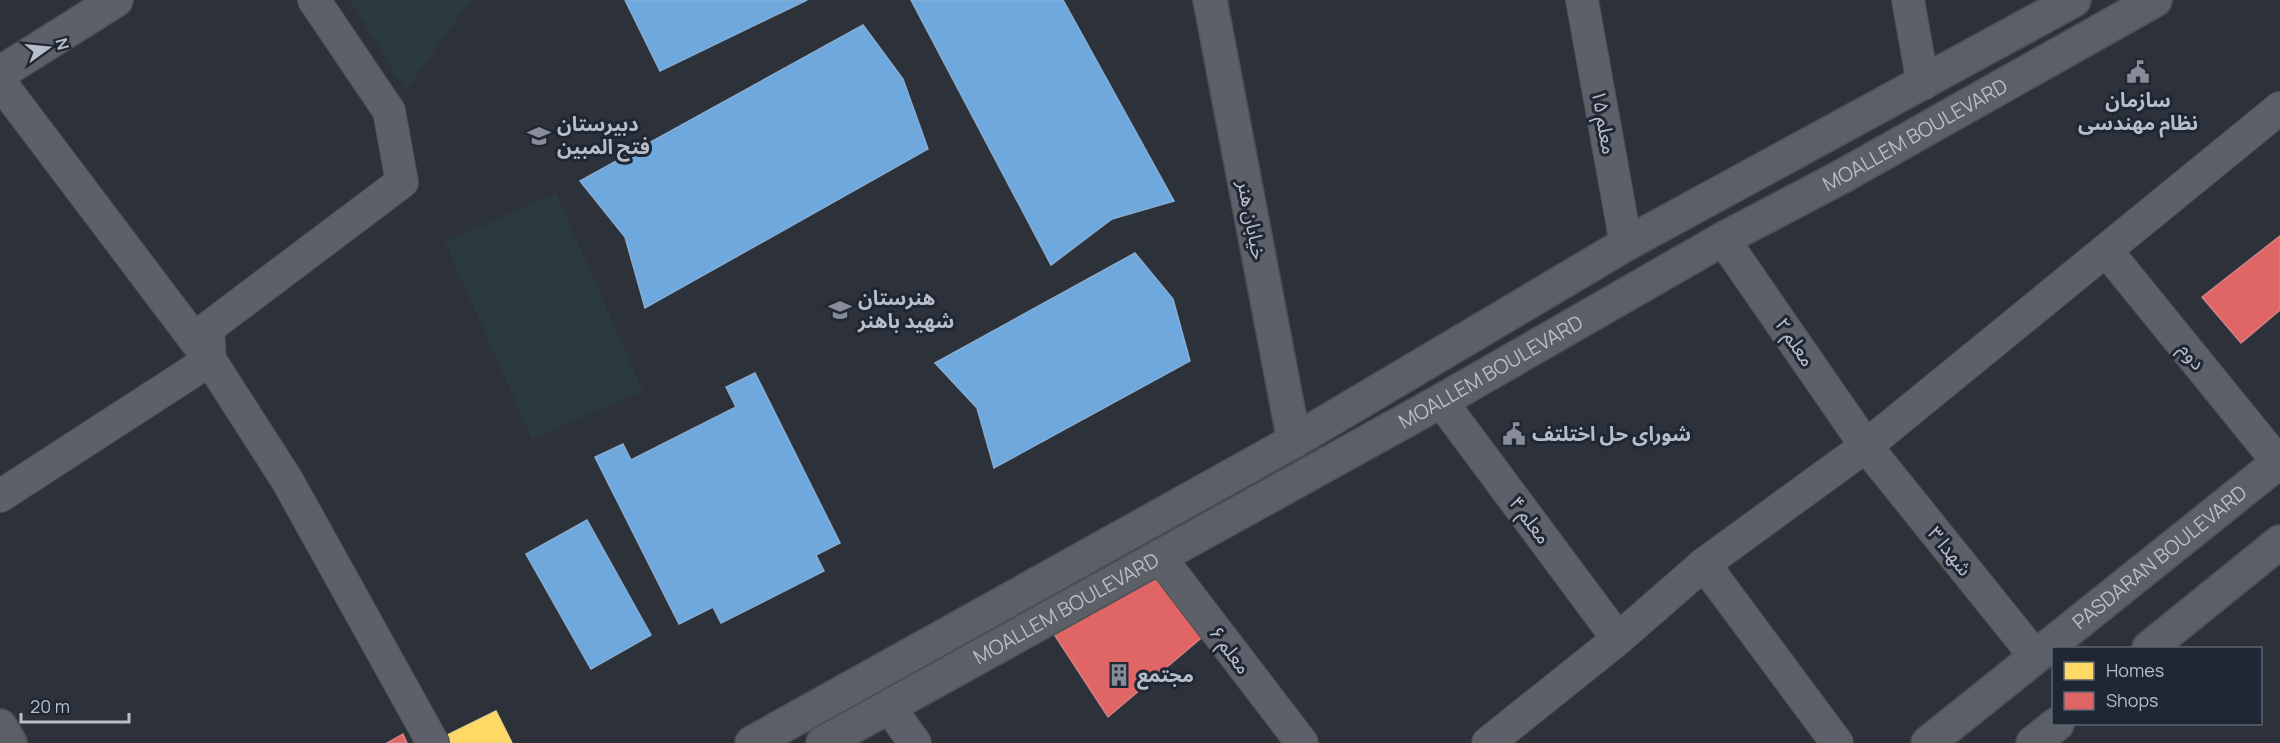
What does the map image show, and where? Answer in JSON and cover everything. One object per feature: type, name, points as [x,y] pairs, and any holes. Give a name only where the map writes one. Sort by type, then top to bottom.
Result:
[{"type":"main road","name":"MOALLEM BOULEVARD","points":[[752,743],[1294,441],[1626,244],[2074,0]]},
{"type":"main road","name":"MOALLEM BOULEVARD","points":[[823,743],[1441,401],[1724,238],[1841,177],[2156,0]]},
{"type":"main road","name":"PASDARAN BOULEVARD","points":[[1928,743],[2279,461]]},
{"type":"main road","points":[[2150,647],[2280,542]]},
{"type":"main road","points":[[2033,743],[2055,725]]},
{"type":"main road","points":[[0,726],[10,743]]},
{"type":"street","points":[[0,73],[116,0]]},
{"type":"street","points":[[210,360],[208,328],[402,182],[389,111],[314,0]]},
{"type":"street","name":"خیابان هنر","points":[[1210,0],[1294,441]]},
{"type":"street","name":"معلم ۱۵","points":[[1582,0],[1626,244]]},
{"type":"street","points":[[1908,0],[1923,84]]},
{"type":"street","points":[[0,82],[210,360],[287,480],[433,743]]},
{"type":"street","points":[[1488,743],[1618,639],[1704,564],[1866,446],[2280,108]]},
{"type":"street","name":"معلم ۲","points":[[1724,238],[1866,446]]},
{"type":"street","name":"دوم","points":[[2106,250],[2279,461]]},
{"type":"street","points":[[0,496],[210,360]]},
{"type":"street","name":"معلم ۴","points":[[1441,401],[1618,639]]},
{"type":"street","name":"شهدا ۳","points":[[1866,446],[2035,656]]},
{"type":"street","name":"معلم ۶","points":[[1159,556],[1302,743]]},
{"type":"street","points":[[1704,564],[1837,743]]},
{"type":"street","points":[[889,707],[915,743]]},
{"type":"shaded area","points":[[350,0],[471,0],[405,91]]},
{"type":"shaded area","points":[[556,193],[643,391],[532,439],[445,242]]},
{"type":"building: Homes","points":[[496,711],[512,743],[444,743],[441,738]]},
{"type":"building: Shops","points":[[2280,236],[2280,310],[2241,343],[2202,297]]},
{"type":"building: Shops","name":"مجتمع","points":[[1156,569],[1206,634],[1108,717],[1050,628]]},
{"type":"building: Shops","points":[[403,734],[407,743],[387,743]]},
{"type":"building: Schools","points":[[625,0],[807,0],[660,71]]},
{"type":"building: Schools","points":[[911,0],[1063,0],[1174,201],[1112,219],[1051,265]]},
{"type":"building: Schools","points":[[863,25],[903,79],[928,149],[645,308],[625,237],[580,181]]},
{"type":"building: Schools","points":[[1135,253],[1173,299],[1190,361],[994,468],[977,408],[935,363]]},
{"type":"building: Schools","points":[[755,373],[840,543],[816,555],[824,571],[721,623],[713,607],[679,624],[595,457],[623,444],[631,460],[736,407],[726,387]]},
{"type":"building: Schools","points":[[587,520],[651,635],[591,669],[526,554]]},
{"type":"place","name":"سازمان نظام مهندسی","points":[[2138,72]]},
{"type":"place","name":"دبیرستان فتح المبین","points":[[539,136]]},
{"type":"place","name":"هنرستان شهید باهنر","points":[[840,310]]},
{"type":"place","name":"شورای حل اختلتف","points":[[1514,434]]},
{"type":"place","name":"مجتمع","points":[[1119,675]]}]
